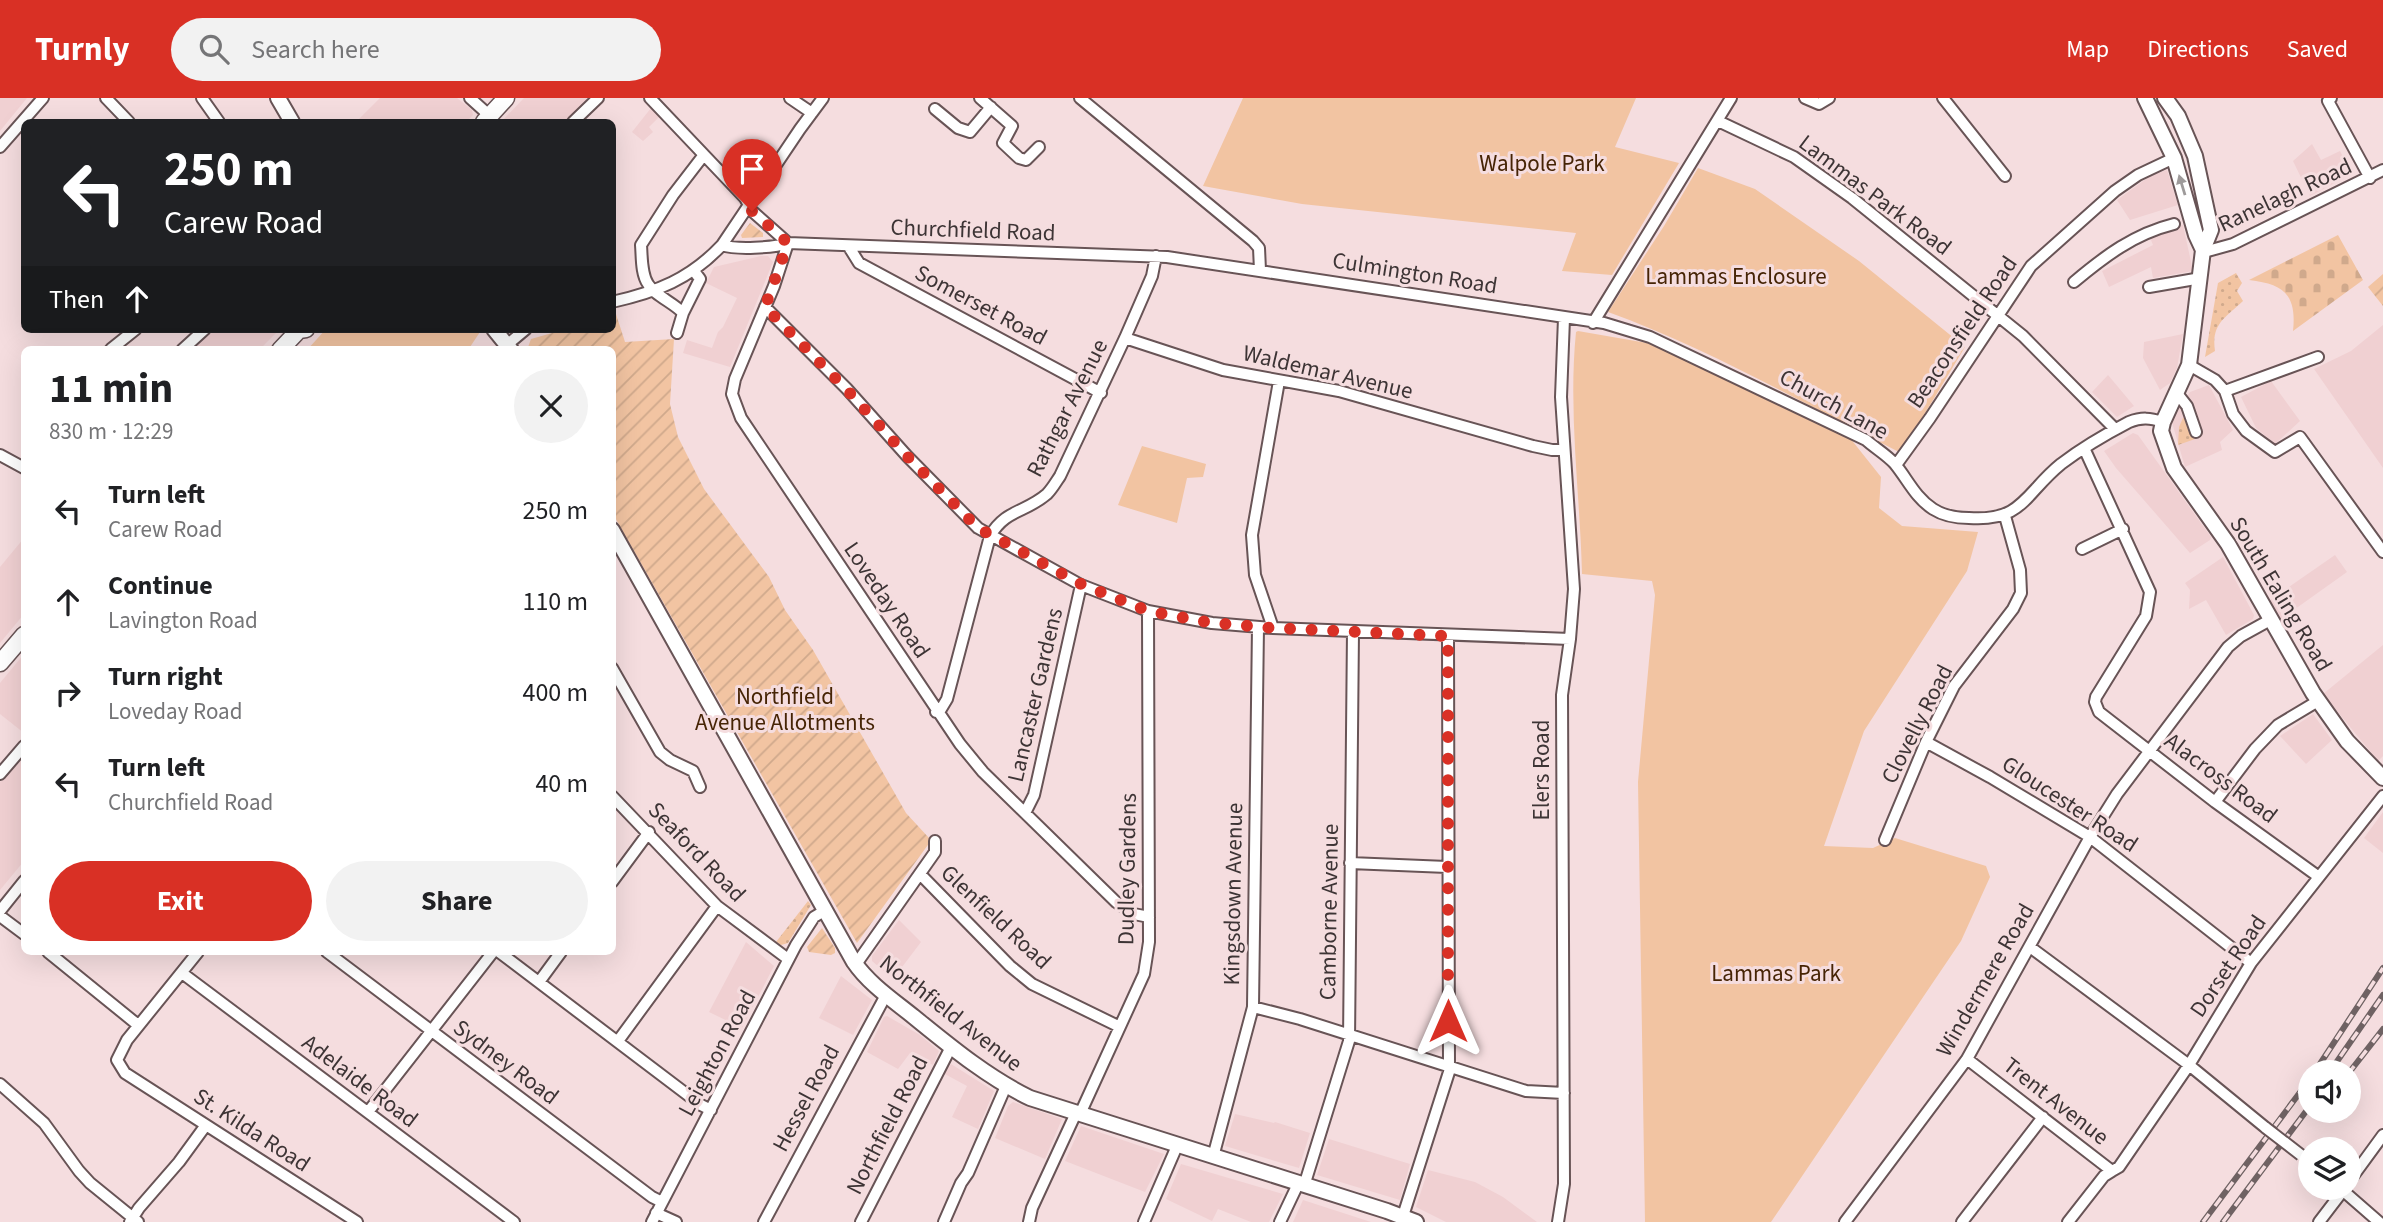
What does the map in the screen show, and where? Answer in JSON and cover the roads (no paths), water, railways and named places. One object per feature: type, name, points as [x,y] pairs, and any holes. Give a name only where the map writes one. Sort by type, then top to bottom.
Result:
[{"type":"main road","points":[[278,98],[290,119]]},
{"type":"main road","points":[[487,119],[506,98]]},
{"type":"main road","points":[[2145,98],[2174,158],[2183,222],[2196,235],[2204,251]]},
{"type":"main road","points":[[2163,422],[2189,365],[2204,251],[2211,230],[2195,156],[2178,116],[2165,98]]},
{"type":"main road","name":"South Ealing Road","points":[[2163,422],[2161,431],[2174,468],[2228,544],[2318,701],[2347,741],[2383,778]]},
{"type":"main road","name":"Northfield Avenue","points":[[616,537],[854,962],[886,995],[951,1047],[1006,1086],[1030,1098],[1409,1219]]},
{"type":"main road","points":[[0,663],[21,638]]},
{"type":"street","points":[[24,119],[43,98]]},
{"type":"street","points":[[106,98],[126,119]]},
{"type":"street","points":[[202,98],[217,119]]},
{"type":"street","points":[[471,98],[487,119]]},
{"type":"street","points":[[576,119],[598,98]]},
{"type":"street","points":[[651,98],[749,205],[788,243]]},
{"type":"street","points":[[790,98],[812,113]]},
{"type":"street","points":[[616,301],[653,290],[694,271],[722,245],[824,98]]},
{"type":"street","points":[[980,98],[1012,126],[1003,143],[1019,158],[1026,160],[1038,147]]},
{"type":"street","points":[[1080,98],[1253,241],[1259,248],[1260,270]]},
{"type":"street","points":[[1593,323],[1731,98]]},
{"type":"street","points":[[1805,98],[1819,104],[1829,98]]},
{"type":"street","points":[[1943,98],[2005,176]]},
{"type":"street","points":[[2331,98],[2328,101],[2370,178]]},
{"type":"street","points":[[935,109],[958,128],[970,132],[991,107]]},
{"type":"street","name":"Lammas Park Road","points":[[1718,121],[1804,164],[1863,206],[2022,336],[2115,429]]},
{"type":"street","points":[[0,147],[21,122]]},
{"type":"street","points":[[17,126],[21,132]]},
{"type":"street","points":[[683,313],[647,284],[641,245],[673,195],[703,156]]},
{"type":"street","name":"Beaconsfield Road","points":[[1896,465],[2031,266],[2115,191],[2138,175],[2174,158]]},
{"type":"street","name":"Ranelagh Road","points":[[2204,251],[2233,244],[2383,170]]},
{"type":"street","points":[[2074,282],[2124,243],[2157,228],[2183,222]]},
{"type":"street","name":"Churchfield Road","points":[[722,245],[731,248],[774,248],[788,243],[1156,256]]},
{"type":"street","name":"Loveday Road","points":[[788,243],[735,379],[732,394],[735,407],[936,712],[983,772],[1116,902],[1134,914],[1149,917]]},
{"type":"street","name":"Somerset Road","points":[[849,247],[859,263],[1101,393]]},
{"type":"street","name":"Culmington Road","points":[[1156,256],[1564,318]]},
{"type":"street","name":"Rathgar Avenue","points":[[990,536],[1001,520],[1048,493],[1060,476],[1125,338],[1152,276],[1156,256]]},
{"type":"street","points":[[677,333],[683,313],[700,279],[694,271]]},
{"type":"street","points":[[2149,287],[2201,278]]},
{"type":"street","points":[[765,307],[847,390],[963,515],[990,536],[1081,584],[1148,611],[1212,623],[1448,636],[1570,639]]},
{"type":"street","name":"Church Lane","points":[[1564,318],[1650,337],[1866,440],[1896,465],[1919,497],[1938,512],[1966,518],[1992,519],[2005,516]]},
{"type":"street","name":"Elers Road","points":[[1558,1222],[1564,1184],[1562,695],[1574,589],[1563,450],[1561,376],[1564,318]]},
{"type":"street","points":[[113,346],[131,333]]},
{"type":"street","points":[[187,346],[201,333]]},
{"type":"street","points":[[510,346],[522,333]]},
{"type":"street","name":"Waldemar Avenue","points":[[1125,338],[1223,370],[1339,391],[1533,446],[1563,450]]},
{"type":"street","points":[[2225,391],[2318,357]]},
{"type":"street","points":[[2189,365],[2215,380],[2225,391],[2233,414],[2246,431],[2275,453],[2300,437],[2383,551]]},
{"type":"street","points":[[1273,628],[1255,575],[1252,535],[1279,381]]},
{"type":"street","points":[[2176,392],[2187,406],[2196,432]]},
{"type":"street","points":[[2005,516],[2014,511],[2055,469],[2115,429],[2139,418],[2163,422]]},
{"type":"street","points":[[2082,549],[2123,529],[2084,448]]},
{"type":"street","points":[[0,455],[21,466]]},
{"type":"street","name":"Clovelly Road","points":[[1885,840],[1926,743],[1954,686],[2021,593],[2020,570],[2005,516]]},
{"type":"street","name":"Alacross Road","points":[[2123,529],[2146,580],[2150,602],[2146,616],[2096,697],[2099,712],[2215,802],[2319,877]]},
{"type":"street","points":[[936,712],[942,709],[947,699],[990,536]]},
{"type":"street","name":"Lancaster Gardens","points":[[1025,813],[1034,794],[1081,584]]},
{"type":"street","name":"Dudley Gardens","points":[[1030,1222],[1032,1208],[1144,974],[1149,942],[1148,611]]},
{"type":"street","name":"Windermere Road","points":[[1845,1222],[1967,1059],[2090,837],[2149,750],[2228,647],[2241,636],[2270,620]]},
{"type":"street","name":"Kingsdown Avenue","points":[[1213,1157],[1253,1007],[1258,627]]},
{"type":"street","name":"Camborne Avenue","points":[[1280,1222],[1301,1185],[1349,1035],[1353,631]]},
{"type":"street","points":[[1409,1219],[1449,1066],[1448,636]]},
{"type":"street","points":[[616,675],[660,752],[693,771],[700,787]]},
{"type":"street","points":[[2215,802],[2255,749],[2278,725],[2318,701]]},
{"type":"street","name":"Gloucester Road","points":[[1926,743],[1990,777],[2090,837],[2251,963]]},
{"type":"street","points":[[0,774],[21,750]]},
{"type":"street","name":"Dorset Road","points":[[2068,1222],[2104,1176],[2115,1169],[2189,1065],[2251,963],[2383,796]]},
{"type":"street","name":"Seaford Road","points":[[616,800],[717,906],[788,959]]},
{"type":"street","points":[[616,877],[649,832]]},
{"type":"street","points":[[854,962],[859,960],[935,852],[935,841]]},
{"type":"street","points":[[1350,863],[1447,867]]},
{"type":"street","name":"Glenfield Road","points":[[920,874],[1010,966],[1032,984],[1118,1026]]},
{"type":"street","points":[[21,885],[0,913],[21,931]]},
{"type":"street","points":[[618,1041],[717,906]]},
{"type":"street","name":"Leighton Road","points":[[654,1217],[788,959],[814,917],[826,910]]},
{"type":"street","points":[[2030,947],[2189,1065],[2298,1153]]},
{"type":"street","points":[[51,955],[138,1026],[196,955]]},
{"type":"street","name":"Sydney Road","points":[[331,955],[652,1198],[662,1202]]},
{"type":"street","points":[[368,1112],[492,955]]},
{"type":"street","points":[[503,955],[711,1110]]},
{"type":"street","points":[[539,982],[559,955]]},
{"type":"street","name":"Adelaide Road","points":[[182,973],[514,1222]]},
{"type":"street","name":"Hessel Road","points":[[764,1222],[886,995]]},
{"type":"street","points":[[1253,1007],[1526,1091],[1564,1093]]},
{"type":"street","name":"St. Kilda Road","points":[[138,1026],[117,1060],[125,1073],[357,1222]]},
{"type":"street","name":"Northfield Road","points":[[861,1222],[951,1047]]},
{"type":"street","name":"Trent Avenue","points":[[1967,1059],[2115,1169]]},
{"type":"street","points":[[0,1084],[44,1123],[79,1171],[134,1221],[206,1125]]},
{"type":"street","points":[[944,1222],[1006,1086]]},
{"type":"street","points":[[1962,1222],[2043,1117]]},
{"type":"street","points":[[2361,1165],[2383,1135]]},
{"type":"street","points":[[1144,1222],[1177,1146]]},
{"type":"street","points":[[2319,1222],[2335,1200]]},
{"type":"street","points":[[2356,1200],[2379,1222]]},
{"type":"street","points":[[654,1217],[676,1222]]},
{"type":"railway","points":[[2323,1060],[2383,968]]},
{"type":"railway","points":[[2338,1060],[2383,995]]},
{"type":"railway","points":[[2359,1060],[2383,1029]]},
{"type":"railway","points":[[2203,1222],[2298,1095]]},
{"type":"railway","points":[[2223,1222],[2298,1122]]},
{"type":"park label","name":"Walpole Park","points":[[1542,163]]},
{"type":"park label","name":"Lammas Enclosure","points":[[1736,276]]},
{"type":"park label","name":"Northfield Avenue Allotments","points":[[785,709]]},
{"type":"park label","name":"Lammas Park","points":[[1776,973]]}]
